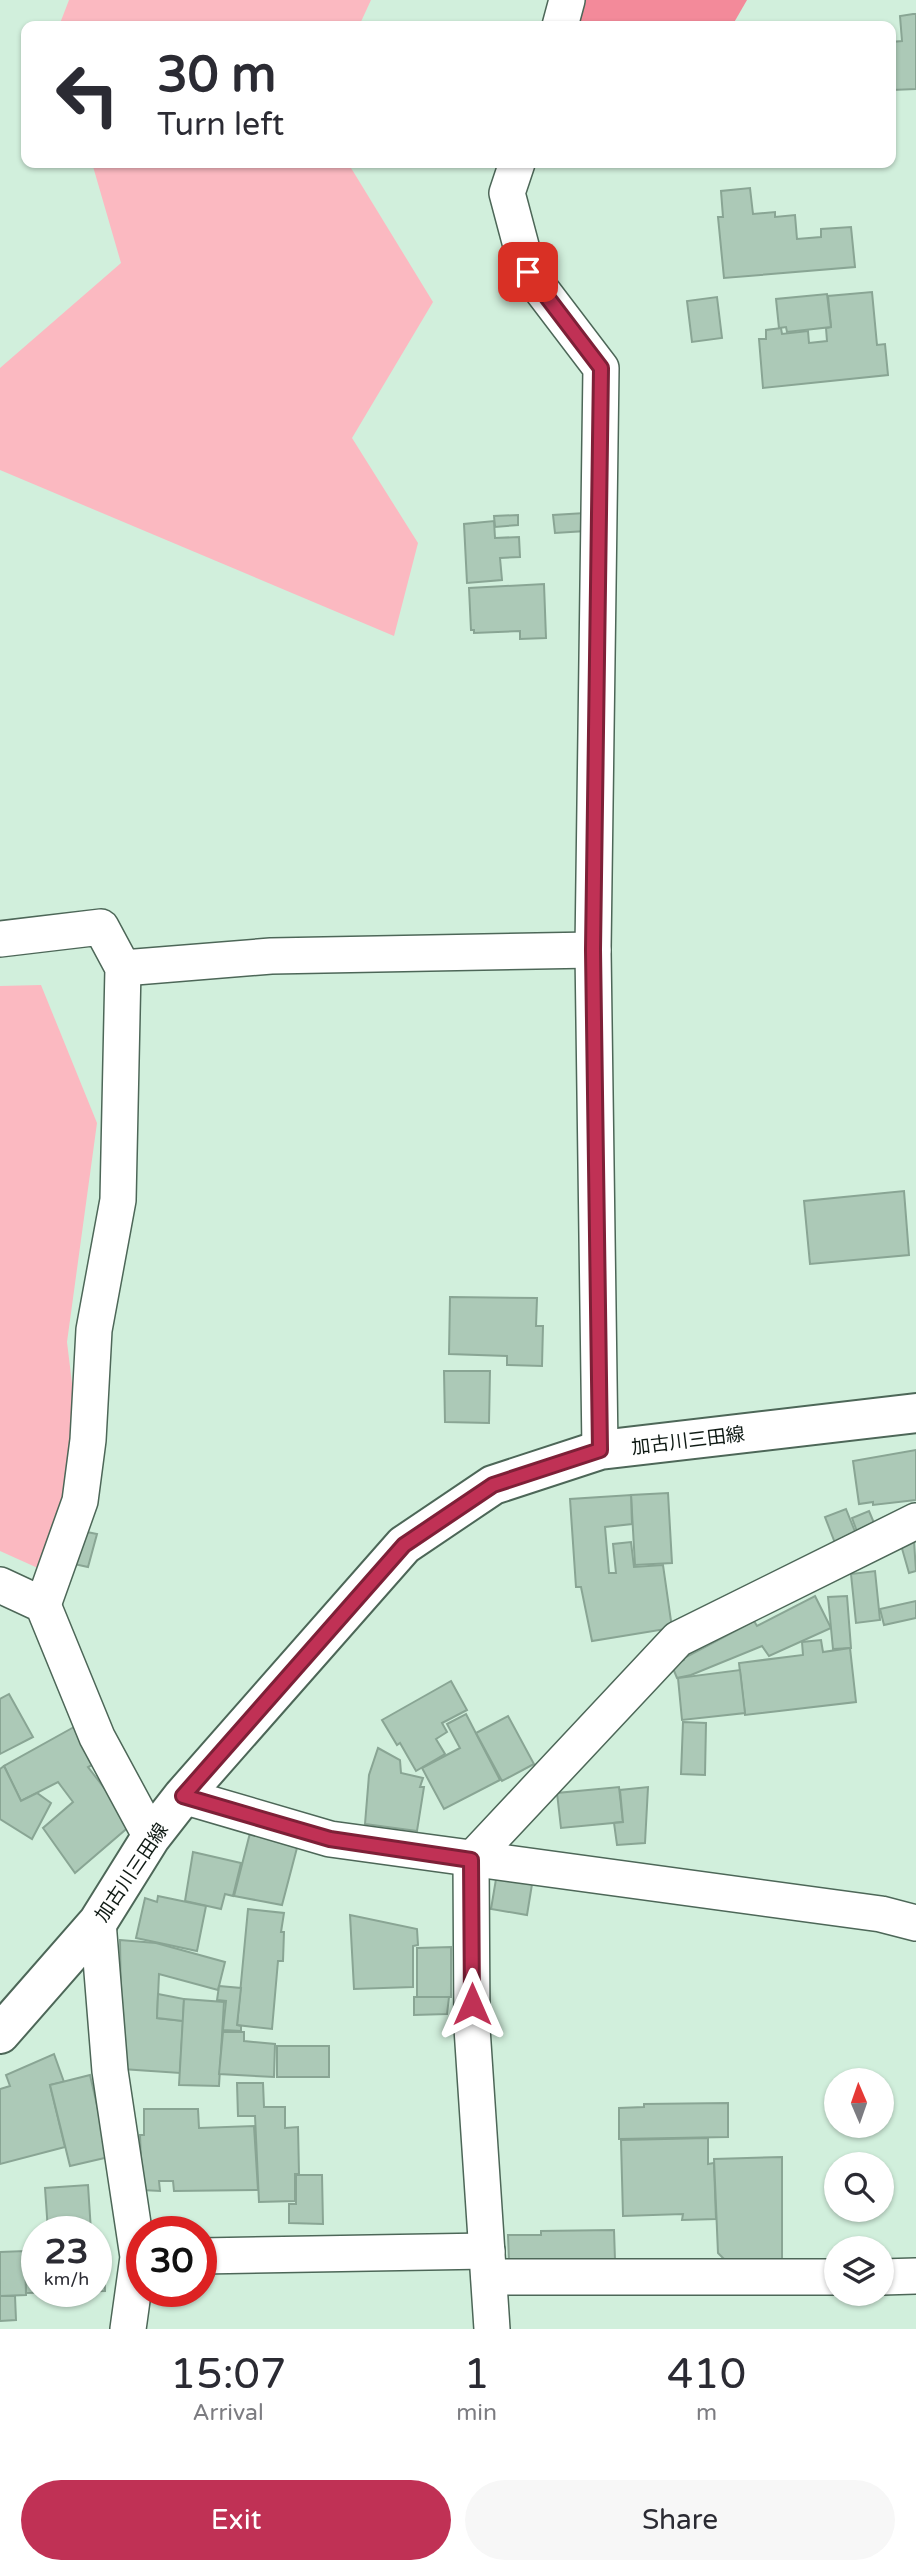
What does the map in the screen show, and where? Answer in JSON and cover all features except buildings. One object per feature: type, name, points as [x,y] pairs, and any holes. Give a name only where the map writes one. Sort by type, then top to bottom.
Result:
[{"type":"main road","name":"加古川三田線","points":[[0,2034],[98,1922],[151,1837],[183,1796],[404,1545],[493,1485],[600,1450],[916,1413]]},
{"type":"street","points":[[561,21],[567,0]]},
{"type":"street","points":[[515,168],[507,193],[528,272],[601,368],[593,950],[600,1450]]},
{"type":"street","points":[[0,939],[101,927],[123,968],[118,1200],[94,1330],[88,1440],[80,1501],[43,1605],[97,1737],[151,1837]]},
{"type":"street","points":[[123,968],[271,956],[593,950]]},
{"type":"street","points":[[492,2329],[472,2028],[471,1860],[678,1639],[916,1521]]},
{"type":"street","points":[[0,1585],[43,1605]]},
{"type":"street","points":[[183,1796],[330,1839],[881,1914],[916,1923]]},
{"type":"street","points":[[98,1922],[110,2071],[133,2216]]},
{"type":"street","points":[[217,2256],[824,2277]]},
{"type":"street","points":[[894,2277],[916,2276]]},
{"type":"street","points":[[128,2329],[132,2307]]},
{"type":"shaded area","points":[[69,0],[371,0],[361,21],[61,21]]},
{"type":"shaded area","points":[[580,0],[747,0],[735,21],[574,21]]},
{"type":"shaded area","points":[[93,168],[351,168],[433,302],[352,438],[418,543],[394,636],[0,470],[0,368],[121,263]]},
{"type":"shaded area","points":[[41,985],[97,1123],[67,1342],[86,1499],[40,1569],[0,1551],[0,986]]},
{"type":"route","points":[[472,2004],[471,1860],[330,1839],[183,1796],[404,1545],[493,1485],[600,1450],[593,950],[601,368],[528,272]]}]
